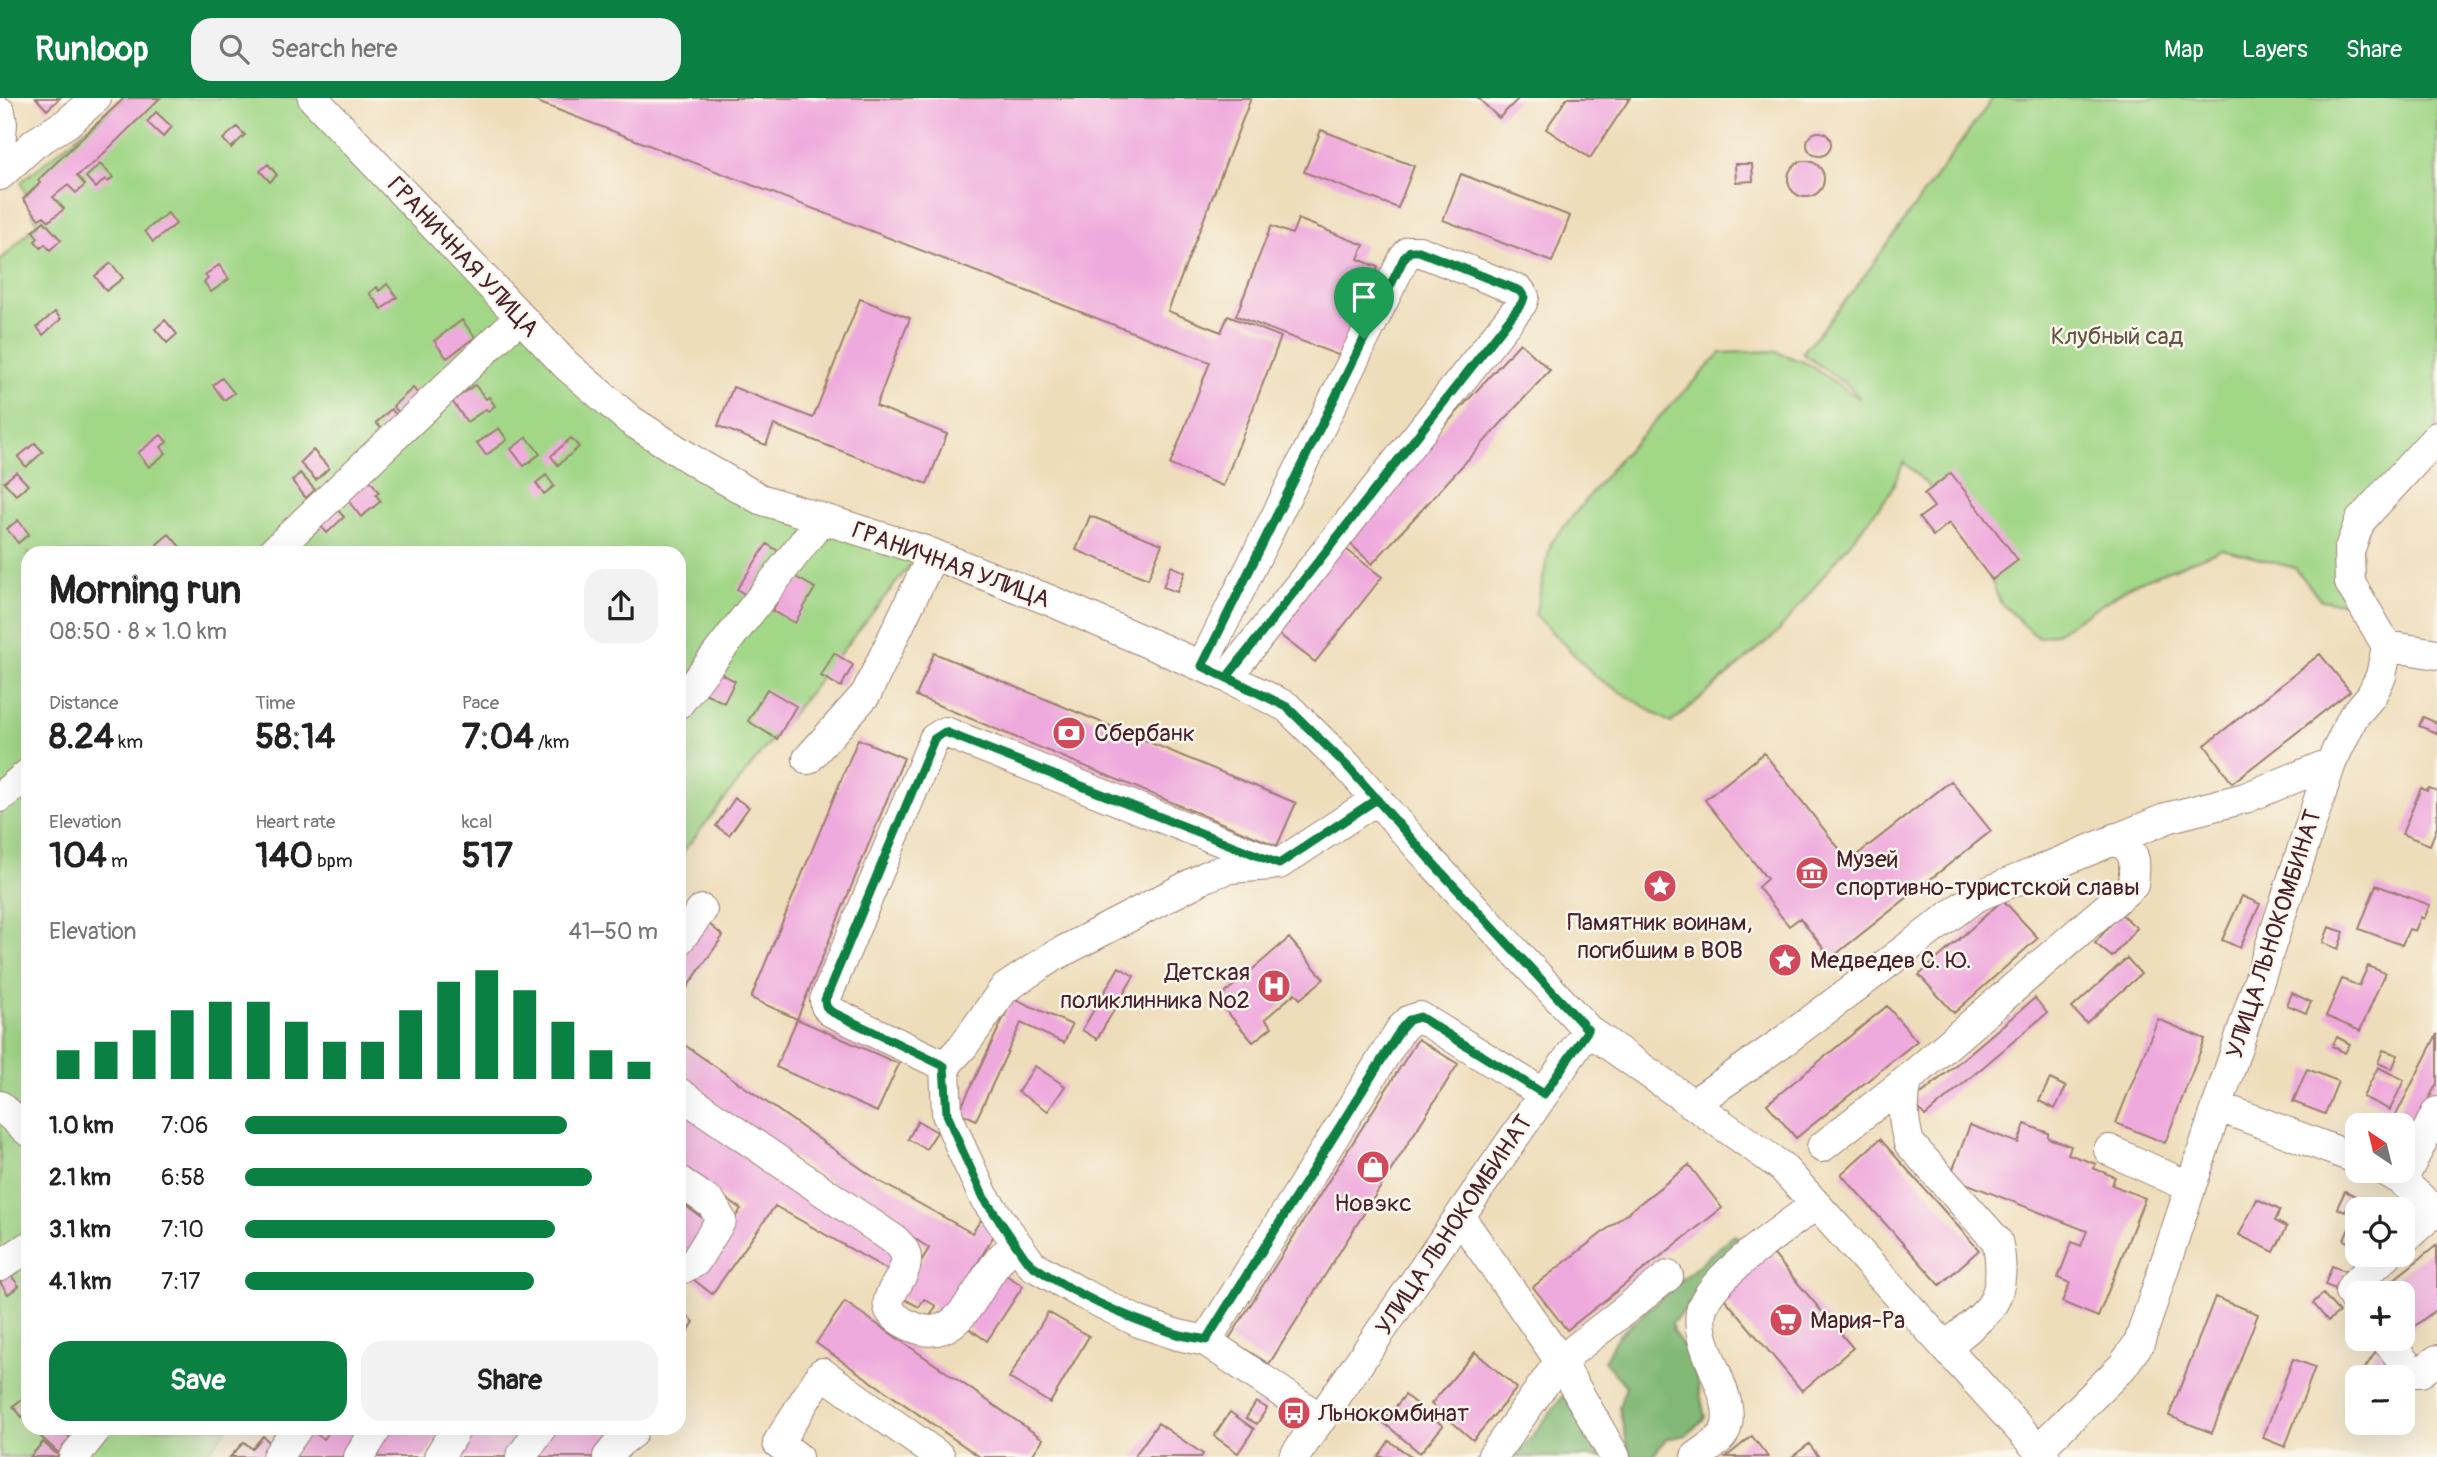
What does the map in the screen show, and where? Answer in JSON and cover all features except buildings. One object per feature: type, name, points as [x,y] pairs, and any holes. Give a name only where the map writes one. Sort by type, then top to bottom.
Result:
[{"type":"street","points":[[0,175],[35,143],[68,122],[96,98]]},
{"type":"street","name":"ГРАНИЧНАЯ УЛИЦА","points":[[313,98],[566,365],[630,420],[700,465],[760,499],[933,554],[1049,600],[1287,707],[1350,769],[1588,1030]]},
{"type":"street","points":[[0,112],[0,146]]},
{"type":"street","points":[[1410,251],[1419,251],[1520,291],[1524,297],[1522,303],[1214,672],[1404,258],[1410,251]]},
{"type":"street","points":[[279,546],[520,317]]},
{"type":"street","points":[[2437,437],[2360,521],[2348,551],[2350,583],[2387,646],[2437,654]]},
{"type":"street","points":[[686,694],[822,519]]},
{"type":"street","points":[[808,759],[866,694],[933,554]]},
{"type":"street","name":"УЛИЦА ЛЬНОКОМБИНАТ","points":[[1294,1457],[1588,1030],[1782,1167],[2042,1453],[2122,1367],[2139,1343],[2330,763],[2353,717],[2371,696],[2381,676],[2387,646]]},
{"type":"street","points":[[944,1066],[830,1011],[825,1000],[934,739],[939,734],[951,732],[1279,864]]},
{"type":"street","name":"УЛИЦА ЛЬНОКОМБИНАТ","points":[[1693,1104],[1784,1041],[1975,897],[2170,817],[2245,798],[2330,763]]},
{"type":"street","points":[[0,797],[21,780]]},
{"type":"street","points":[[1321,1419],[1206,1340],[1178,1335],[1139,1322],[1032,1265],[984,1198],[947,1114],[944,1066],[964,1045],[1004,989],[1052,957],[1207,876],[1230,868],[1279,864],[1377,799]]},
{"type":"street","points":[[1822,1147],[1907,1080],[2133,885],[2135,863],[2130,849],[2116,838]]},
{"type":"street","points":[[686,931],[702,910]]},
{"type":"street","points":[[1206,1340],[1409,1020],[1420,1017],[1544,1094]]},
{"type":"street","points":[[1907,1080],[1903,1102],[1904,1125],[1909,1143],[1997,1241],[2001,1258],[1999,1287],[1991,1306],[1946,1347]]},
{"type":"street","points":[[686,1098],[896,1241],[905,1250],[906,1258],[889,1296],[889,1304],[897,1318],[923,1332],[935,1332],[962,1315],[998,1260],[1017,1245]]},
{"type":"street","points":[[0,1106],[21,1125]]},
{"type":"street","points":[[2217,1106],[2345,1154]]},
{"type":"street","points":[[2415,1144],[2437,1112]]},
{"type":"street","points":[[2109,1150],[2190,1187]]},
{"type":"street","points":[[2402,1183],[2436,1210],[2415,1229]]},
{"type":"street","points":[[686,1186],[712,1204],[721,1220],[695,1262],[686,1266]]},
{"type":"street","points":[[1696,1457],[1717,1441],[1727,1425],[1725,1398],[1699,1325],[1702,1308],[1710,1291],[1729,1271],[1816,1204]]},
{"type":"street","points":[[1460,1217],[1560,1361],[1615,1457]]},
{"type":"street","points":[[0,1266],[21,1252]]},
{"type":"street","points":[[2358,1281],[2373,1267]]},
{"type":"street","points":[[1492,1457],[1560,1361],[1668,1276]]},
{"type":"street","points":[[2395,1351],[2413,1372],[2421,1372],[2437,1360]]},
{"type":"street","points":[[797,1457],[778,1443],[822,1373],[940,1457]]},
{"type":"street","points":[[74,1457],[91,1435]]},
{"type":"street","points":[[277,1457],[292,1435]]},
{"type":"street","points":[[359,1457],[373,1435]]},
{"type":"street","points":[[439,1457],[452,1435]]},
{"type":"street","points":[[521,1457],[536,1435]]},
{"type":"street","points":[[608,1457],[629,1435]]},
{"type":"green space","points":[[124,98],[313,98],[566,365],[700,465],[922,550],[686,848],[686,546],[21,546],[21,1435],[221,1435],[204,1457],[0,1457],[0,261],[37,224],[21,182]]},
{"type":"green space","name":"Клубный сад","points":[[1993,98],[2437,98],[2437,453],[2364,530],[2356,582],[2343,603],[2321,600],[2295,568],[2222,549],[2134,584],[2056,633],[2038,638],[2000,602],[1970,527],[1904,462],[1888,496],[1778,632],[1671,723],[1596,677],[1535,615],[1551,543],[1618,460],[1721,353],[1774,351],[1806,363],[1860,399],[1851,388],[1802,353],[1854,290]]},
{"type":"green space","points":[[1733,1235],[1742,1239],[1743,1248],[1672,1323],[1673,1331],[1694,1363],[1705,1418],[1686,1435],[1666,1439],[1652,1457],[1630,1457],[1619,1407],[1626,1386],[1604,1361],[1617,1337]]},
{"type":"green space","points":[[1564,1395],[1602,1457],[1516,1457]]},
{"type":"place","name":"Сбербанк","points":[[1069,733]]},
{"type":"place","name":"Музей спортивно-туристской славы","points":[[1812,873]]},
{"type":"place","name":"Памятник воинам, погибшим в ВОВ","points":[[1660,886]]},
{"type":"place","name":"Медведев С. Ю.","points":[[1785,960]]},
{"type":"place","name":"Детская поликлинника №2","points":[[1274,986]]},
{"type":"place","name":"Новэкс","points":[[1373,1167]]},
{"type":"place","name":"Мария-Ра","points":[[1786,1320]]},
{"type":"place","name":"Льнокомбинат","points":[[1294,1413]]},
{"type":"route","points":[[1364,339],[1202,666],[1287,707],[1377,799],[1279,864],[951,732],[939,734],[934,739],[825,1000],[830,1011],[944,1066],[947,1114],[962,1150],[984,1198],[1032,1265],[1139,1322],[1178,1335],[1206,1340],[1409,1020],[1420,1017],[1544,1094],[1588,1030],[1430,860],[1377,799],[1350,769],[1287,707],[1227,677],[1522,303],[1524,297],[1520,291],[1419,251],[1410,251],[1364,339]]}]
